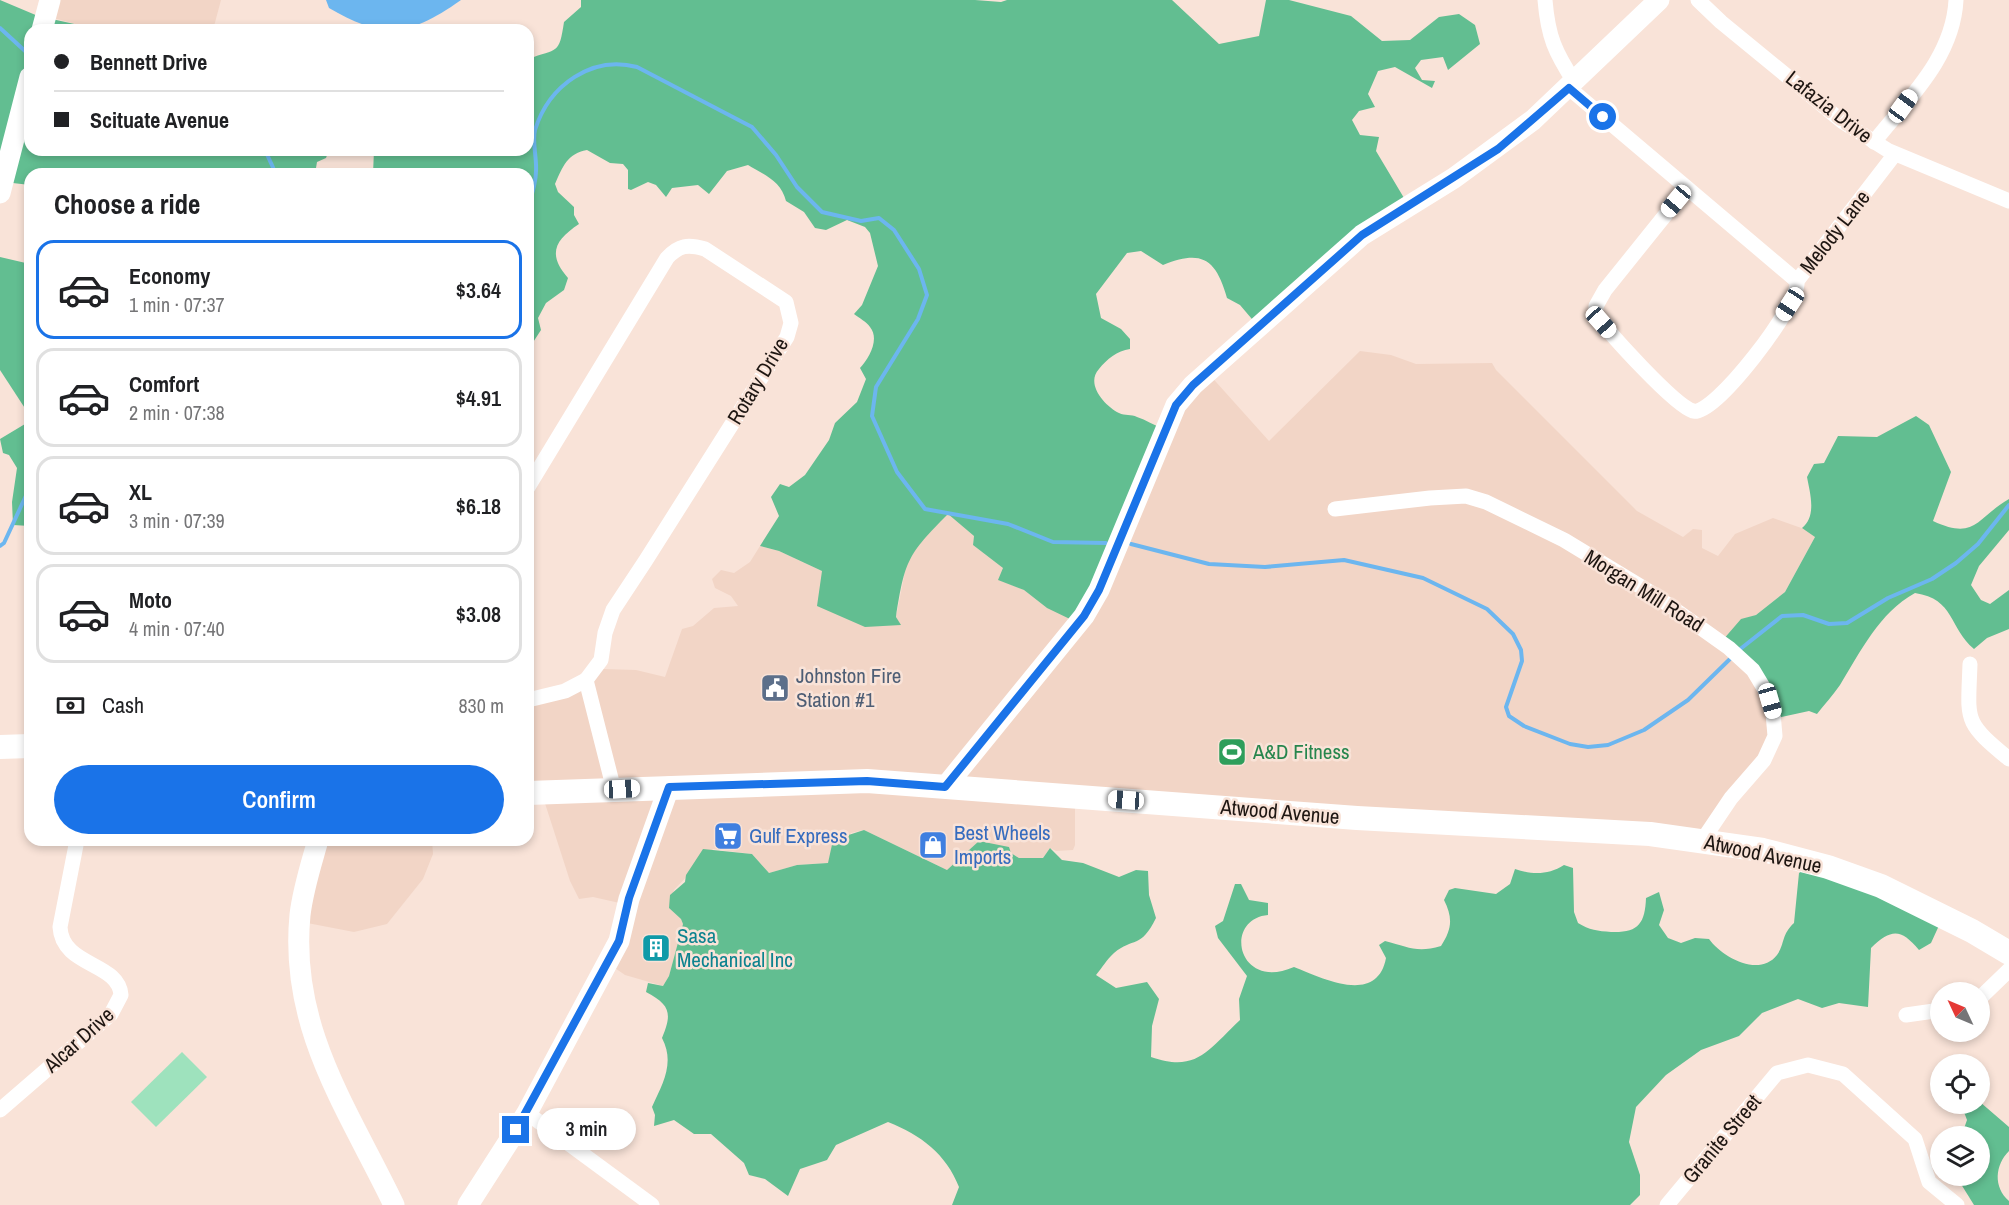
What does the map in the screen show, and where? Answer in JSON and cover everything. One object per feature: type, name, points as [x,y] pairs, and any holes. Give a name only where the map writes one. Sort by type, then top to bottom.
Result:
[{"type":"main road","points":[[0,747],[24,746]]},
{"type":"main road","name":"Atwood Avenue","points":[[534,793],[867,781],[1357,818],[1650,834],[1764,850],[1828,867],[1881,886],[1972,931],[2009,953]]},
{"type":"street","points":[[44,24],[50,0]]},
{"type":"street","points":[[1545,0],[1547,30],[1553,49],[1572,86],[1797,281]]},
{"type":"street","points":[[945,787],[1084,616],[1099,590],[1176,405],[1193,385],[1362,235],[1498,149],[1572,86],[1659,0]]},
{"type":"street","name":"Lafazia Drive","points":[[1698,0],[1812,98],[1874,142],[1895,154],[2009,201]]},
{"type":"street","points":[[1874,142],[1942,56],[1953,28],[1956,0]]},
{"type":"street","points":[[0,193],[24,99]]},
{"type":"street","name":"Melody Lane","points":[[1687,188],[1605,290],[1596,306],[1596,315],[1676,399],[1692,411],[1698,412],[1713,403],[1769,337],[1795,296],[1799,287],[1797,281],[1895,154]]},
{"type":"street","name":"Rotary Drive","points":[[534,477],[661,268],[675,250],[696,246],[705,249],[786,302],[791,323],[787,337],[646,560],[628,584],[613,610],[605,633],[601,660],[586,680]]},
{"type":"street","name":"Morgan Mill Road","points":[[1335,509],[1466,496],[1486,502],[1564,540],[1643,588],[1729,648],[1753,670],[1765,690],[1773,713],[1775,736],[1764,760],[1731,798],[1702,841]]},
{"type":"street","points":[[1970,664],[1970,720],[1980,734],[2009,759]]},
{"type":"street","points":[[534,699],[565,692],[586,680],[614,790]]},
{"type":"street","points":[[468,1205],[527,1113],[619,941],[629,898],[669,787]]},
{"type":"street","name":"Alcar Drive","points":[[0,1110],[111,1014],[121,995],[119,984],[111,975],[86,964],[61,938],[60,927],[76,846]]},
{"type":"street","points":[[316,846],[300,916],[299,963],[306,1014],[326,1071],[392,1204]]},
{"type":"street","points":[[1990,988],[2009,970]]},
{"type":"street","points":[[1906,1015],[1930,1012]]},
{"type":"street","name":"Granite Street","points":[[1667,1205],[1777,1073],[1808,1065],[1844,1074],[1915,1139],[1929,1182],[1958,1205]]},
{"type":"street","points":[[527,1113],[652,1205]]},
{"type":"shaded area","points":[[49,0],[221,0],[215,24],[75,24],[50,17]]},
{"type":"shaded area","points":[[1360,351],[1391,355],[1416,364],[1492,363],[1496,370],[1637,511],[1683,537],[1693,529],[1702,530],[1702,548],[1718,556],[1735,534],[1773,518],[1807,530],[1815,537],[1785,592],[1756,615],[1741,620],[1751,668],[1775,731],[1707,831],[1075,797],[1075,845],[1073,850],[1056,851],[1050,848],[1043,858],[1019,858],[1011,853],[947,870],[864,830],[851,833],[828,863],[797,865],[769,873],[752,854],[713,849],[674,890],[669,908],[683,924],[669,976],[663,986],[625,975],[609,964],[624,904],[593,897],[579,899],[570,881],[542,794],[534,792],[534,696],[603,669],[636,670],[665,677],[682,629],[693,626],[714,608],[738,606],[731,596],[715,588],[712,579],[721,570],[734,573],[750,562],[760,546],[779,551],[822,571],[900,625],[896,617],[907,561],[921,541],[948,514],[974,536],[973,545],[1004,568],[999,580],[1024,590],[1047,608],[1163,433],[1208,373],[1269,441]]},
{"type":"shaded area","points":[[318,846],[432,846],[433,854],[423,879],[387,924],[354,932],[302,922]]},
{"type":"green space","points":[[0,0],[38,16],[74,24],[24,24],[24,156],[327,156],[317,162],[316,168],[24,168],[24,184],[4,182],[0,189]]},
{"type":"green space","points":[[581,0],[975,0],[1001,2],[1007,0],[1172,0],[1219,44],[1259,36],[1266,0],[1289,0],[1351,16],[1382,41],[1410,40],[1439,17],[1459,14],[1475,25],[1480,44],[1448,70],[1443,57],[1421,60],[1415,68],[1422,80],[1435,81],[1432,88],[1395,67],[1378,71],[1368,94],[1375,107],[1359,111],[1352,120],[1360,135],[1379,137],[1376,151],[1407,203],[1257,325],[1240,305],[1227,298],[1218,274],[1212,266],[1197,258],[1176,260],[1163,265],[1141,251],[1127,253],[1096,294],[1101,318],[1121,329],[1130,339],[1130,349],[1113,356],[1102,365],[1095,375],[1095,388],[1103,400],[1119,413],[1135,416],[1163,429],[1074,621],[1047,608],[1024,590],[998,580],[1003,568],[973,545],[974,536],[948,514],[924,540],[910,560],[902,583],[896,617],[901,625],[865,627],[817,606],[822,571],[779,551],[760,546],[779,516],[771,497],[780,484],[789,487],[805,475],[829,440],[835,423],[857,402],[866,379],[860,368],[870,354],[874,337],[869,325],[854,314],[862,305],[878,266],[870,233],[865,227],[847,220],[826,230],[815,228],[804,212],[786,201],[776,183],[748,165],[727,171],[709,194],[698,185],[672,188],[666,197],[656,185],[648,182],[631,190],[628,189],[628,170],[623,164],[610,163],[587,150],[580,152],[566,162],[555,184],[558,192],[574,207],[574,215],[579,224],[564,236],[557,248],[557,262],[568,278],[564,290],[546,303],[538,318],[541,330],[534,341],[534,168],[373,168],[374,156],[534,156],[534,57],[555,49],[560,40],[564,22],[581,7]]},
{"type":"green space","points":[[0,257],[24,263],[24,407],[0,370]]},
{"type":"green space","points":[[1916,416],[1929,425],[1951,472],[1933,521],[1947,527],[1967,528],[1975,525],[2009,499],[2009,530],[1979,566],[1971,585],[1981,600],[1990,604],[2009,590],[2009,629],[1987,638],[1974,649],[1938,601],[1915,593],[1902,601],[1881,622],[1863,646],[1840,685],[1817,714],[1809,711],[1777,718],[1767,691],[1722,641],[1741,619],[1756,615],[1785,592],[1815,537],[1802,528],[1807,523],[1811,511],[1807,477],[1814,464],[1824,463],[1838,436],[1877,437]]},
{"type":"green space","points":[[24,425],[24,526],[13,525],[12,502],[17,468],[9,455],[3,453],[0,439]]},
{"type":"green space","points":[[864,830],[947,870],[979,841],[1009,847],[1011,853],[1019,858],[1043,858],[1050,848],[1062,860],[1083,863],[1119,877],[1136,870],[1148,871],[1149,895],[1156,918],[1151,928],[1141,938],[1114,953],[1096,975],[1116,988],[1147,982],[1159,999],[1152,1026],[1151,1057],[1167,1061],[1180,1062],[1201,1056],[1240,1020],[1239,999],[1247,976],[1218,938],[1215,926],[1223,921],[1235,884],[1241,884],[1249,900],[1268,903],[1268,915],[1254,919],[1245,928],[1241,940],[1243,952],[1249,963],[1260,970],[1275,972],[1294,967],[1347,985],[1360,985],[1372,981],[1381,973],[1386,958],[1379,945],[1385,941],[1419,949],[1441,946],[1450,923],[1449,912],[1444,900],[1449,890],[1455,888],[1496,894],[1510,884],[1515,869],[1540,873],[1552,871],[1564,865],[1573,868],[1574,912],[1578,923],[1598,931],[1620,932],[1634,929],[1642,920],[1646,898],[1659,892],[1664,910],[1659,925],[1668,938],[1681,943],[1695,938],[1709,939],[1731,958],[1751,965],[1769,962],[1777,955],[1785,935],[1794,923],[1799,873],[1814,863],[1942,919],[1931,943],[1919,950],[1907,938],[1896,934],[1885,937],[1871,948],[1868,1007],[1839,1003],[1822,1008],[1798,999],[1762,1013],[1739,1036],[1701,1050],[1666,1075],[1636,1107],[1629,1142],[1640,1175],[1640,1195],[1630,1205],[952,1205],[959,1187],[954,1175],[940,1155],[911,1133],[888,1122],[836,1145],[827,1160],[800,1169],[788,1196],[765,1179],[749,1175],[744,1163],[711,1134],[694,1134],[674,1120],[654,1126],[655,1115],[652,1107],[666,1073],[666,1047],[662,1038],[668,1016],[665,1006],[646,992],[648,983],[663,986],[669,976],[683,924],[669,908],[670,895],[685,882],[686,875],[703,849],[752,854],[769,873],[797,865],[828,863],[833,840]]},
{"type":"green space","points":[[182,1052],[207,1077],[156,1127],[131,1102]]},
{"type":"green space","points":[[1990,1111],[2009,1127],[2009,1151],[2001,1163],[1998,1183],[2009,1205],[1974,1205],[1962,1186],[1990,1186],[1990,1126],[1965,1126],[1967,1120],[1965,1114],[1990,1114]]},
{"type":"water","points":[[326,0],[461,0],[418,24],[363,24],[329,8]]},
{"type":"waterway","points":[[0,28],[24,50]]},
{"type":"waterway","points":[[534,135],[551,99],[574,77],[604,65],[620,64],[637,67],[752,127],[776,155],[797,187],[822,212],[861,221],[879,218],[894,230],[919,269],[927,295],[918,319],[876,387],[872,416],[897,472],[925,509],[1008,524],[1053,542],[1106,543]]},
{"type":"waterway","points":[[534,135],[534,145]]},
{"type":"waterway","points":[[534,145],[536,175],[534,189]]},
{"type":"waterway","points":[[268,156],[273,168]]},
{"type":"waterway","points":[[0,546],[4,543],[24,500]]},
{"type":"waterway","points":[[1739,650],[1782,616],[1803,615],[1829,624],[1847,623],[1888,598],[1932,579],[1978,544],[2009,505]]},
{"type":"waterway","points":[[1131,544],[1209,564],[1265,567],[1344,560],[1423,578],[1487,609],[1513,634],[1521,650],[1522,661],[1506,707],[1509,716],[1524,726],[1570,744],[1588,747],[1608,745],[1644,730],[1688,700],[1732,657]]},
{"type":"place","name":"Johnston Fire Station #1","points":[[775,688]]},
{"type":"place","name":"A&D Fitness","points":[[1232,752]]},
{"type":"place","name":"Gulf Express","points":[[728,836]]},
{"type":"place","name":"Best Wheels Imports","points":[[933,845]]},
{"type":"place","name":"Sasa Mechanical Inc","points":[[656,948]]},
{"type":"route","points":[[516,1130],[602,978],[619,941],[629,898],[669,787],[867,781],[945,787],[1084,616],[1099,590],[1176,405],[1193,385],[1362,235],[1393,213],[1413,203],[1498,149],[1569,88],[1603,117]]}]
